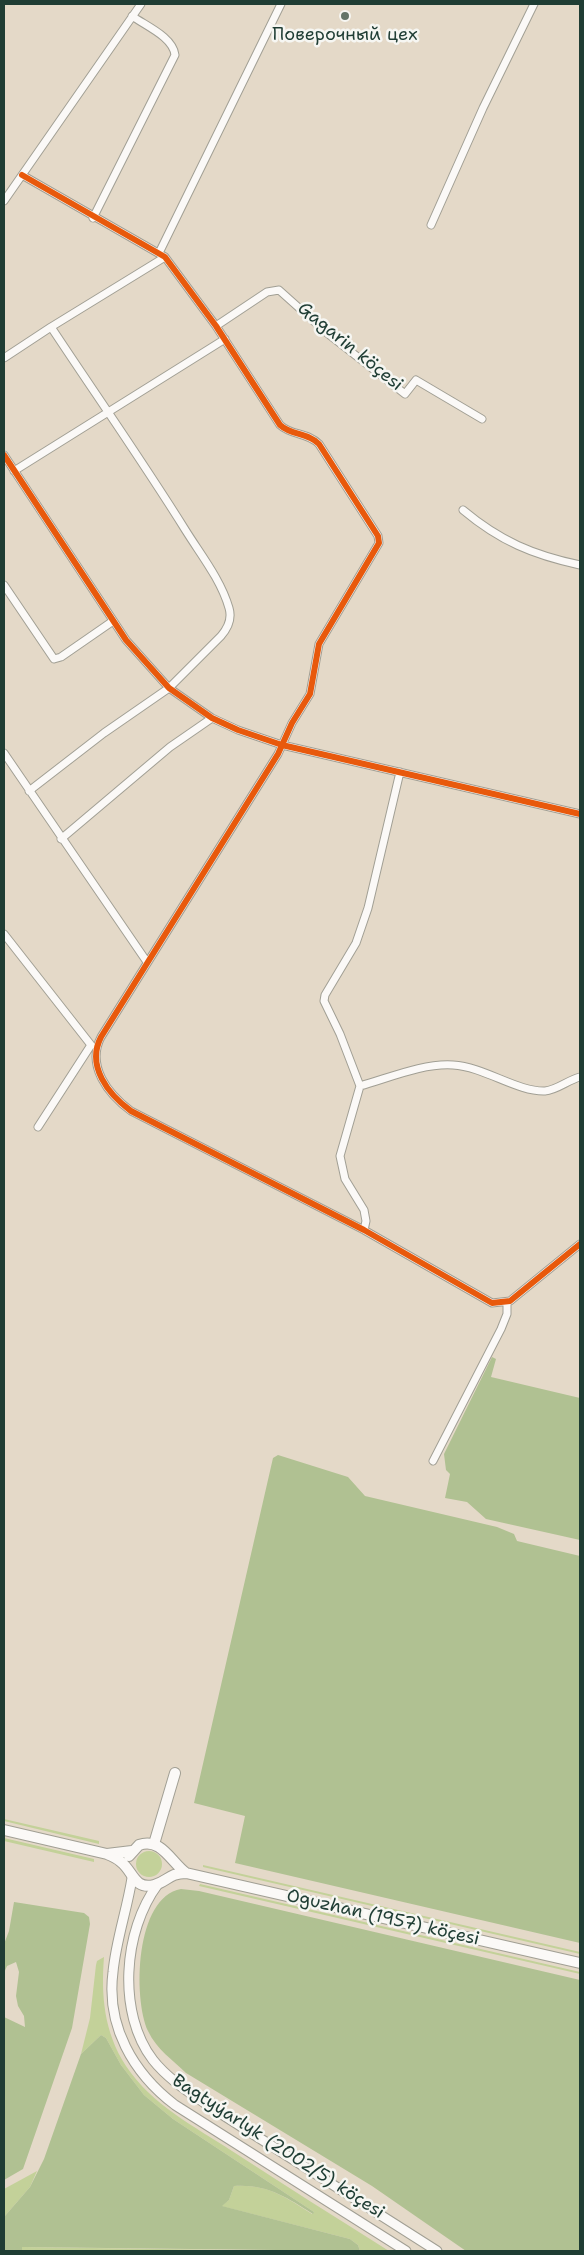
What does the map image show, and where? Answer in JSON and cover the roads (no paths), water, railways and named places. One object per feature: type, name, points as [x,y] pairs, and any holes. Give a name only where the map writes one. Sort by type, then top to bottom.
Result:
[{"type":"main road","points":[[175,1774],[154,1844],[186,1873]]},
{"type":"main road","name":"Oguzhan (1957) köçesi","points":[[4,1830],[107,1854],[121,1862],[130,1874],[144,1886],[162,1881],[174,1874],[186,1873],[580,1963]]},
{"type":"main road","name":"Oguzhan (1957) köçesi","points":[[107,1854],[132,1851],[144,1844],[154,1844]]},
{"type":"main road","points":[[130,1874],[128,1860],[132,1851]]},
{"type":"main road","points":[[162,1881],[170,1864],[168,1855]]},
{"type":"street","points":[[4,201],[141,4]]},
{"type":"street","points":[[4,358],[162,255],[281,4]]},
{"type":"street","points":[[431,225],[483,108],[534,4]]},
{"type":"street","points":[[93,218],[175,55],[174,47],[169,41],[132,16]]},
{"type":"street","points":[[22,175],[93,218],[162,255],[216,326],[280,425],[287,432],[313,438],[319,444],[378,536],[379,543],[319,644],[310,694],[292,723],[282,745],[96,1047],[97,1067],[101,1077],[115,1098],[131,1111],[364,1230],[488,1301],[497,1303],[507,1302],[580,1244]]},
{"type":"street","name":"Gagarin köçesi","points":[[216,326],[267,292],[279,290],[327,333],[405,394],[416,380],[482,419]]},
{"type":"street","points":[[29,791],[104,733],[169,688],[227,629],[229,622],[229,608],[220,586],[163,494],[51,327]]},
{"type":"street","points":[[14,471],[225,339]]},
{"type":"street","points":[[4,456],[113,621],[137,653],[169,688],[212,718],[238,730],[282,745],[580,814]]},
{"type":"street","points":[[462,510],[488,530],[525,550],[580,565]]},
{"type":"street","points":[[4,585],[54,659],[61,657],[113,621]]},
{"type":"street","points":[[61,838],[170,746],[212,718]]},
{"type":"street","points":[[4,753],[147,962]]},
{"type":"street","points":[[364,1230],[366,1221],[364,1210],[345,1179],[340,1156],[360,1086],[340,1034],[324,1001],[325,995],[356,943],[368,908],[400,772]]},
{"type":"street","points":[[4,934],[91,1045],[38,1127]]},
{"type":"street","points":[[360,1086],[412,1070],[448,1065],[478,1069],[521,1086],[538,1090],[549,1090],[580,1077]]},
{"type":"street","points":[[433,1461],[501,1329],[507,1314],[507,1302]]},
{"type":"street","name":"Bagtyýarlyk (2002/5) köçesi","points":[[130,1874],[128,1902],[115,1955],[112,1988],[116,2022],[123,2042],[137,2068],[175,2105],[406,2251]]},
{"type":"street","name":"Bagtyýarlyk (2002/5) köçesi","points":[[162,1881],[148,1901],[139,1922],[132,1948],[129,1973],[130,2012],[140,2038],[154,2060],[170,2077],[209,2106],[437,2251]]},
{"type":"place","name":"Поверочный цех","points":[[345,16]]}]
